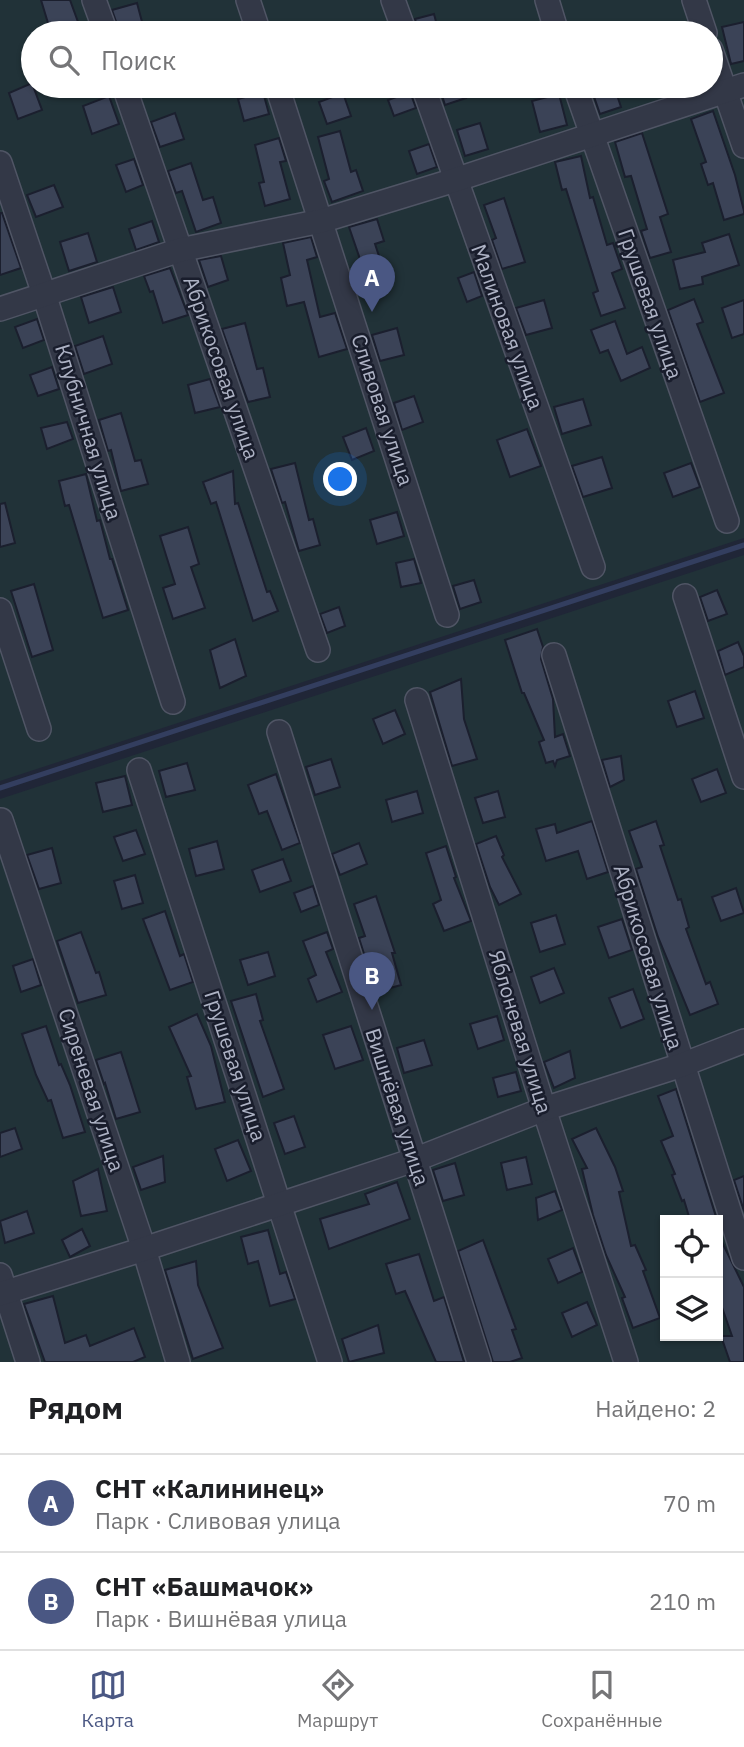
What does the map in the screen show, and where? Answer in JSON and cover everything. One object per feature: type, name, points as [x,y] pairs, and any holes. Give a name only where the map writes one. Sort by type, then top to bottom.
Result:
[{"type":"street","points":[[94,0],[102,21]]},
{"type":"street","points":[[248,0],[255,21]]},
{"type":"street","points":[[393,0],[401,21]]},
{"type":"street","points":[[547,0],[553,21]]},
{"type":"street","points":[[694,0],[701,21]]},
{"type":"street","points":[[723,70],[734,89],[744,146]]},
{"type":"street","name":"Абрикосовая улица","points":[[128,98],[318,650]]},
{"type":"street","name":"Сливовая улица","points":[[281,98],[447,615]]},
{"type":"street","name":"Малиновая улица","points":[[427,98],[593,567]]},
{"type":"street","name":"Грушевая улица","points":[[579,98],[727,521]]},
{"type":"street","points":[[0,309],[180,250],[321,221],[707,98]]},
{"type":"street","name":"Клубничная улица","points":[[0,163],[173,702]]},
{"type":"street","points":[[685,596],[744,777]]},
{"type":"street","points":[[0,610],[40,729]]},
{"type":"street","name":"Абрикосовая улица","points":[[554,655],[744,1258]]},
{"type":"street","name":"Яблоневая улица","points":[[416,700],[626,1362]]},
{"type":"street","name":"Вишнёвая улица","points":[[279,732],[479,1362]]},
{"type":"street","name":"Грушевая улица","points":[[139,770],[330,1362]]},
{"type":"street","name":"Сиреневая улица","points":[[1,820],[144,1249],[178,1362]]},
{"type":"street","points":[[28,1362],[2,1287],[144,1249],[279,1205],[414,1160],[544,1109],[682,1065],[744,1041]]},
{"type":"shaded area","points":[[0,0],[744,0],[744,538],[0,781]]},
{"type":"shaded area","points":[[744,555],[744,1362],[0,1362],[0,799]]},
{"type":"building","points":[[41,0],[70,0],[78,21],[47,21]]},
{"type":"building","points":[[137,3],[142,21],[116,21],[112,10]]},
{"type":"building","points":[[434,14],[436,21],[416,21]]},
{"type":"building","points":[[744,22],[744,61],[731,64],[723,27]]},
{"type":"building","points":[[21,88],[21,98],[38,98],[42,110],[18,119],[9,93]]},
{"type":"building","points":[[110,98],[119,124],[92,134],[83,106]]},
{"type":"building","points":[[265,98],[269,114],[244,121],[238,99]]},
{"type":"building","points":[[330,98],[345,98],[351,116],[327,124],[319,102]]},
{"type":"building","points":[[412,98],[416,108],[394,116],[388,100]]},
{"type":"building","points":[[443,98],[466,98],[445,105]]},
{"type":"building","points":[[560,98],[567,125],[540,132],[532,101]]},
{"type":"building","points":[[594,98],[618,98],[621,107],[600,114]]},
{"type":"building","points":[[713,111],[744,211],[744,214],[724,220],[713,183],[708,185],[701,164],[706,162],[691,119]]},
{"type":"building","points":[[175,113],[184,139],[160,147],[151,122]]},
{"type":"building","points":[[480,123],[488,149],[465,156],[457,130]]},
{"type":"building","points":[[340,131],[351,172],[356,170],[363,191],[332,202],[324,181],[329,179],[318,137]]},
{"type":"building","points":[[642,133],[668,214],[660,217],[671,252],[650,258],[641,231],[647,229],[631,176],[625,177],[615,142]]},
{"type":"building","points":[[279,138],[286,161],[280,162],[290,199],[265,206],[259,183],[264,182],[255,145]]},
{"type":"building","points":[[429,144],[437,167],[417,174],[409,151]]},
{"type":"building","points":[[581,156],[590,198],[593,197],[607,245],[613,243],[622,269],[612,273],[625,308],[601,316],[593,293],[598,291],[566,189],[562,190],[555,162]]},
{"type":"building","points":[[134,159],[143,185],[126,192],[116,165]]},
{"type":"building","points":[[191,163],[203,200],[213,197],[221,223],[196,232],[182,191],[176,193],[168,171]]},
{"type":"building","points":[[54,185],[63,207],[36,217],[27,195]]},
{"type":"building","points":[[504,198],[525,262],[502,269],[492,240],[496,238],[484,205]]},
{"type":"building","points":[[0,213],[21,268],[0,275]]},
{"type":"building","points":[[377,219],[384,241],[375,244],[388,283],[361,292],[353,268],[362,265],[349,227]]},
{"type":"building","points":[[152,221],[159,242],[136,250],[129,229]]},
{"type":"building","points":[[88,233],[97,262],[69,271],[60,242]]},
{"type":"building","points":[[729,234],[739,265],[702,277],[703,284],[680,289],[673,260],[705,252],[702,243]]},
{"type":"building","points":[[311,237],[317,257],[307,260],[320,317],[335,313],[347,349],[319,357],[304,302],[287,306],[281,278],[290,275],[283,243]]},
{"type":"building","points":[[221,256],[228,280],[208,287],[199,260]]},
{"type":"building","points":[[170,268],[188,315],[163,323],[153,291],[150,292],[144,276]]},
{"type":"building","points":[[474,272],[482,296],[467,302],[458,278]]},
{"type":"building","points":[[113,287],[121,312],[89,323],[81,297]]},
{"type":"building","points":[[694,299],[703,322],[697,324],[724,393],[700,402],[668,310]]},
{"type":"building","points":[[544,300],[552,328],[526,335],[516,308]]},
{"type":"building","points":[[744,300],[744,334],[732,338],[722,308]]},
{"type":"building","points":[[37,319],[44,340],[23,348],[15,327]]},
{"type":"building","points":[[615,321],[627,354],[642,347],[650,368],[621,381],[608,350],[600,353],[591,330]]},
{"type":"building","points":[[245,323],[257,369],[263,368],[270,397],[248,402],[222,329]]},
{"type":"building","points":[[397,328],[404,355],[380,361],[372,335]]},
{"type":"building","points":[[103,336],[112,364],[84,374],[75,346]]},
{"type":"building","points":[[52,367],[59,389],[38,396],[30,375]]},
{"type":"building","points":[[210,379],[220,407],[195,413],[188,385]]},
{"type":"building","points":[[414,396],[423,422],[402,430],[394,403]]},
{"type":"building","points":[[583,399],[591,425],[562,434],[554,407]]},
{"type":"building","points":[[121,413],[135,461],[141,460],[148,484],[121,491],[111,450],[108,451],[99,420]]},
{"type":"building","points":[[67,422],[73,439],[47,449],[41,428]]},
{"type":"building","points":[[366,428],[374,451],[352,460],[343,437]]},
{"type":"building","points":[[527,429],[541,466],[510,477],[497,440]]},
{"type":"building","points":[[602,457],[612,488],[583,497],[572,466]]},
{"type":"building","points":[[295,463],[309,520],[313,519],[320,545],[299,551],[285,502],[282,503],[271,469]]},
{"type":"building","points":[[691,463],[700,487],[673,497],[664,473]]},
{"type":"building","points":[[233,471],[235,504],[238,503],[267,592],[270,591],[278,611],[253,621],[216,502],[211,504],[203,482]]},
{"type":"building","points":[[86,474],[97,521],[100,520],[128,610],[103,618],[69,505],[65,506],[59,481]]},
{"type":"building","points":[[5,503],[15,543],[0,547],[0,504]]},
{"type":"building","points":[[397,512],[404,536],[377,544],[370,520]]},
{"type":"building","points":[[188,527],[199,564],[191,567],[205,608],[173,619],[163,588],[175,584],[160,536]]},
{"type":"building","points":[[414,559],[421,583],[401,587],[396,563]]},
{"type":"building","points":[[474,580],[481,602],[460,609],[453,586]]},
{"type":"building","points":[[34,584],[53,650],[32,657],[11,591]]},
{"type":"building","points":[[717,590],[727,614],[708,621],[700,597]]},
{"type":"building","points":[[339,607],[345,626],[327,633],[320,614]]},
{"type":"building","points":[[537,629],[543,647],[541,659],[553,699],[555,737],[563,734],[570,756],[557,760],[555,766],[553,761],[546,763],[539,742],[544,740],[522,693],[505,640]]},
{"type":"building","points":[[235,639],[246,676],[220,688],[210,650]]},
{"type":"building","points":[[738,642],[744,656],[744,667],[725,675],[718,651]]},
{"type":"building","points":[[461,679],[464,719],[477,759],[452,766],[430,692]]},
{"type":"building","points":[[695,691],[704,718],[677,727],[668,701]]},
{"type":"building","points":[[395,710],[405,734],[383,744],[373,719]]},
{"type":"building","points":[[621,756],[624,780],[610,787],[602,760]]},
{"type":"building","points":[[331,759],[340,787],[315,795],[306,767]]},
{"type":"building","points":[[187,763],[195,790],[166,797],[159,771]]},
{"type":"building","points":[[717,769],[726,793],[701,802],[692,779]]},
{"type":"building","points":[[276,774],[300,843],[282,850],[267,811],[259,814],[248,785]]},
{"type":"building","points":[[125,776],[132,805],[103,812],[96,783]]},
{"type":"building","points":[[417,791],[423,813],[392,822],[386,800]]},
{"type":"building","points":[[498,791],[505,817],[483,823],[475,798]]},
{"type":"building","points":[[592,821],[608,872],[587,879],[578,851],[546,861],[536,829],[555,824],[557,833]]},
{"type":"building","points":[[656,821],[664,845],[660,846],[689,927],[686,929],[706,984],[710,982],[718,1004],[690,1015],[658,937],[636,869],[642,867],[629,831]]},
{"type":"building","points":[[136,830],[145,854],[123,861],[114,837]]},
{"type":"building","points":[[496,836],[504,855],[502,857],[521,894],[499,905],[476,844]]},
{"type":"building","points":[[217,841],[224,869],[196,876],[189,849]]},
{"type":"building","points":[[359,843],[367,864],[340,875],[332,854]]},
{"type":"building","points":[[446,846],[456,877],[454,878],[471,921],[444,931],[433,904],[441,900],[426,853]]},
{"type":"building","points":[[52,848],[61,883],[39,889],[27,855]]},
{"type":"building","points":[[283,859],[291,881],[260,892],[252,870]]},
{"type":"building","points":[[135,875],[143,903],[122,909],[114,881]]},
{"type":"building","points":[[313,886],[319,905],[301,912],[294,893]]},
{"type":"building","points":[[736,888],[744,913],[721,921],[712,897]]},
{"type":"building","points":[[376,896],[395,953],[392,953],[401,985],[376,992],[359,938],[365,936],[354,904]]},
{"type":"building","points":[[165,911],[180,956],[184,954],[193,982],[170,990],[143,919]]},
{"type":"building","points":[[556,915],[565,944],[540,952],[531,923]]},
{"type":"building","points":[[622,919],[632,950],[609,958],[598,927]]},
{"type":"building","points":[[81,932],[106,995],[78,1003],[57,941]]},
{"type":"building","points":[[327,932],[333,949],[326,952],[342,992],[317,1002],[308,979],[316,975],[303,941]]},
{"type":"building","points":[[268,952],[275,976],[248,985],[240,960]]},
{"type":"building","points":[[33,959],[41,985],[21,992],[13,966]]},
{"type":"building","points":[[554,968],[564,993],[540,1003],[531,977]]},
{"type":"building","points":[[633,989],[644,1019],[621,1028],[609,998]]},
{"type":"building","points":[[256,994],[263,1020],[260,1021],[284,1089],[263,1097],[231,1001]]},
{"type":"building","points":[[197,1014],[211,1046],[225,1102],[196,1109],[187,1077],[191,1076],[169,1027]]},
{"type":"building","points":[[497,1016],[504,1040],[478,1049],[470,1024]]},
{"type":"building","points":[[46,1026],[59,1065],[61,1064],[70,1085],[85,1132],[63,1138],[51,1100],[48,1101],[36,1075],[22,1034]]},
{"type":"building","points":[[351,1026],[363,1060],[335,1069],[323,1035]]},
{"type":"building","points":[[424,1040],[432,1065],[404,1073],[397,1048]]},
{"type":"building","points":[[570,1051],[575,1078],[554,1088],[544,1062]]},
{"type":"building","points":[[121,1052],[140,1112],[116,1119],[96,1060]]},
{"type":"building","points":[[516,1072],[521,1091],[498,1097],[493,1078]]},
{"type":"building","points":[[676,1089],[715,1215],[688,1215],[661,1141],[673,1136],[658,1096]]},
{"type":"building","points":[[294,1116],[305,1147],[285,1154],[274,1123]]},
{"type":"building","points":[[15,1128],[22,1149],[0,1157],[0,1133]]},
{"type":"building","points":[[596,1128],[615,1167],[623,1191],[619,1192],[631,1246],[635,1245],[646,1270],[643,1271],[660,1318],[633,1328],[622,1298],[625,1297],[606,1255],[593,1215],[582,1169],[587,1168],[572,1139]]},
{"type":"building","points":[[238,1140],[251,1171],[227,1181],[215,1149]]},
{"type":"building","points":[[163,1156],[165,1182],[141,1190],[133,1167]]},
{"type":"building","points":[[526,1157],[532,1184],[507,1190],[501,1163]]},
{"type":"building","points":[[455,1163],[464,1195],[443,1201],[433,1170]]},
{"type":"building","points":[[98,1169],[107,1211],[81,1216],[73,1181]]},
{"type":"building","points":[[744,1176],[744,1211],[734,1180]]},
{"type":"building","points":[[397,1182],[410,1219],[329,1249],[320,1219],[369,1204],[365,1194]]},
{"type":"building","points":[[555,1191],[562,1210],[538,1220],[536,1198]]},
{"type":"building","points":[[27,1211],[34,1233],[5,1243],[0,1221]]},
{"type":"building","points":[[82,1229],[90,1246],[70,1257],[62,1240]]},
{"type":"building","points":[[268,1230],[280,1274],[286,1272],[295,1299],[270,1306],[258,1261],[248,1264],[241,1237]]},
{"type":"building","points":[[483,1240],[516,1329],[512,1330],[522,1358],[510,1362],[493,1362],[458,1251]]},
{"type":"building","points":[[723,1244],[744,1287],[744,1362],[730,1362],[723,1336],[732,1336],[723,1310]]},
{"type":"building","points":[[573,1248],[582,1272],[558,1283],[548,1259]]},
{"type":"building","points":[[419,1254],[434,1301],[444,1297],[464,1362],[436,1362],[405,1291],[396,1294],[386,1264]]},
{"type":"building","points":[[196,1261],[198,1285],[223,1348],[193,1359],[165,1270]]},
{"type":"building","points":[[53,1296],[65,1343],[86,1335],[90,1346],[134,1328],[145,1357],[133,1362],[45,1362],[24,1304]]},
{"type":"building","points":[[587,1302],[597,1325],[572,1337],[562,1313]]},
{"type":"building","points":[[378,1325],[384,1353],[349,1362],[342,1339]]},
{"type":"waterway","points":[[0,788],[744,545]]},
{"type":"place","name":"СНТ «Калининец»","points":[[372,312]]},
{"type":"place","name":"СНТ «Башмачок»","points":[[372,1010]]}]
